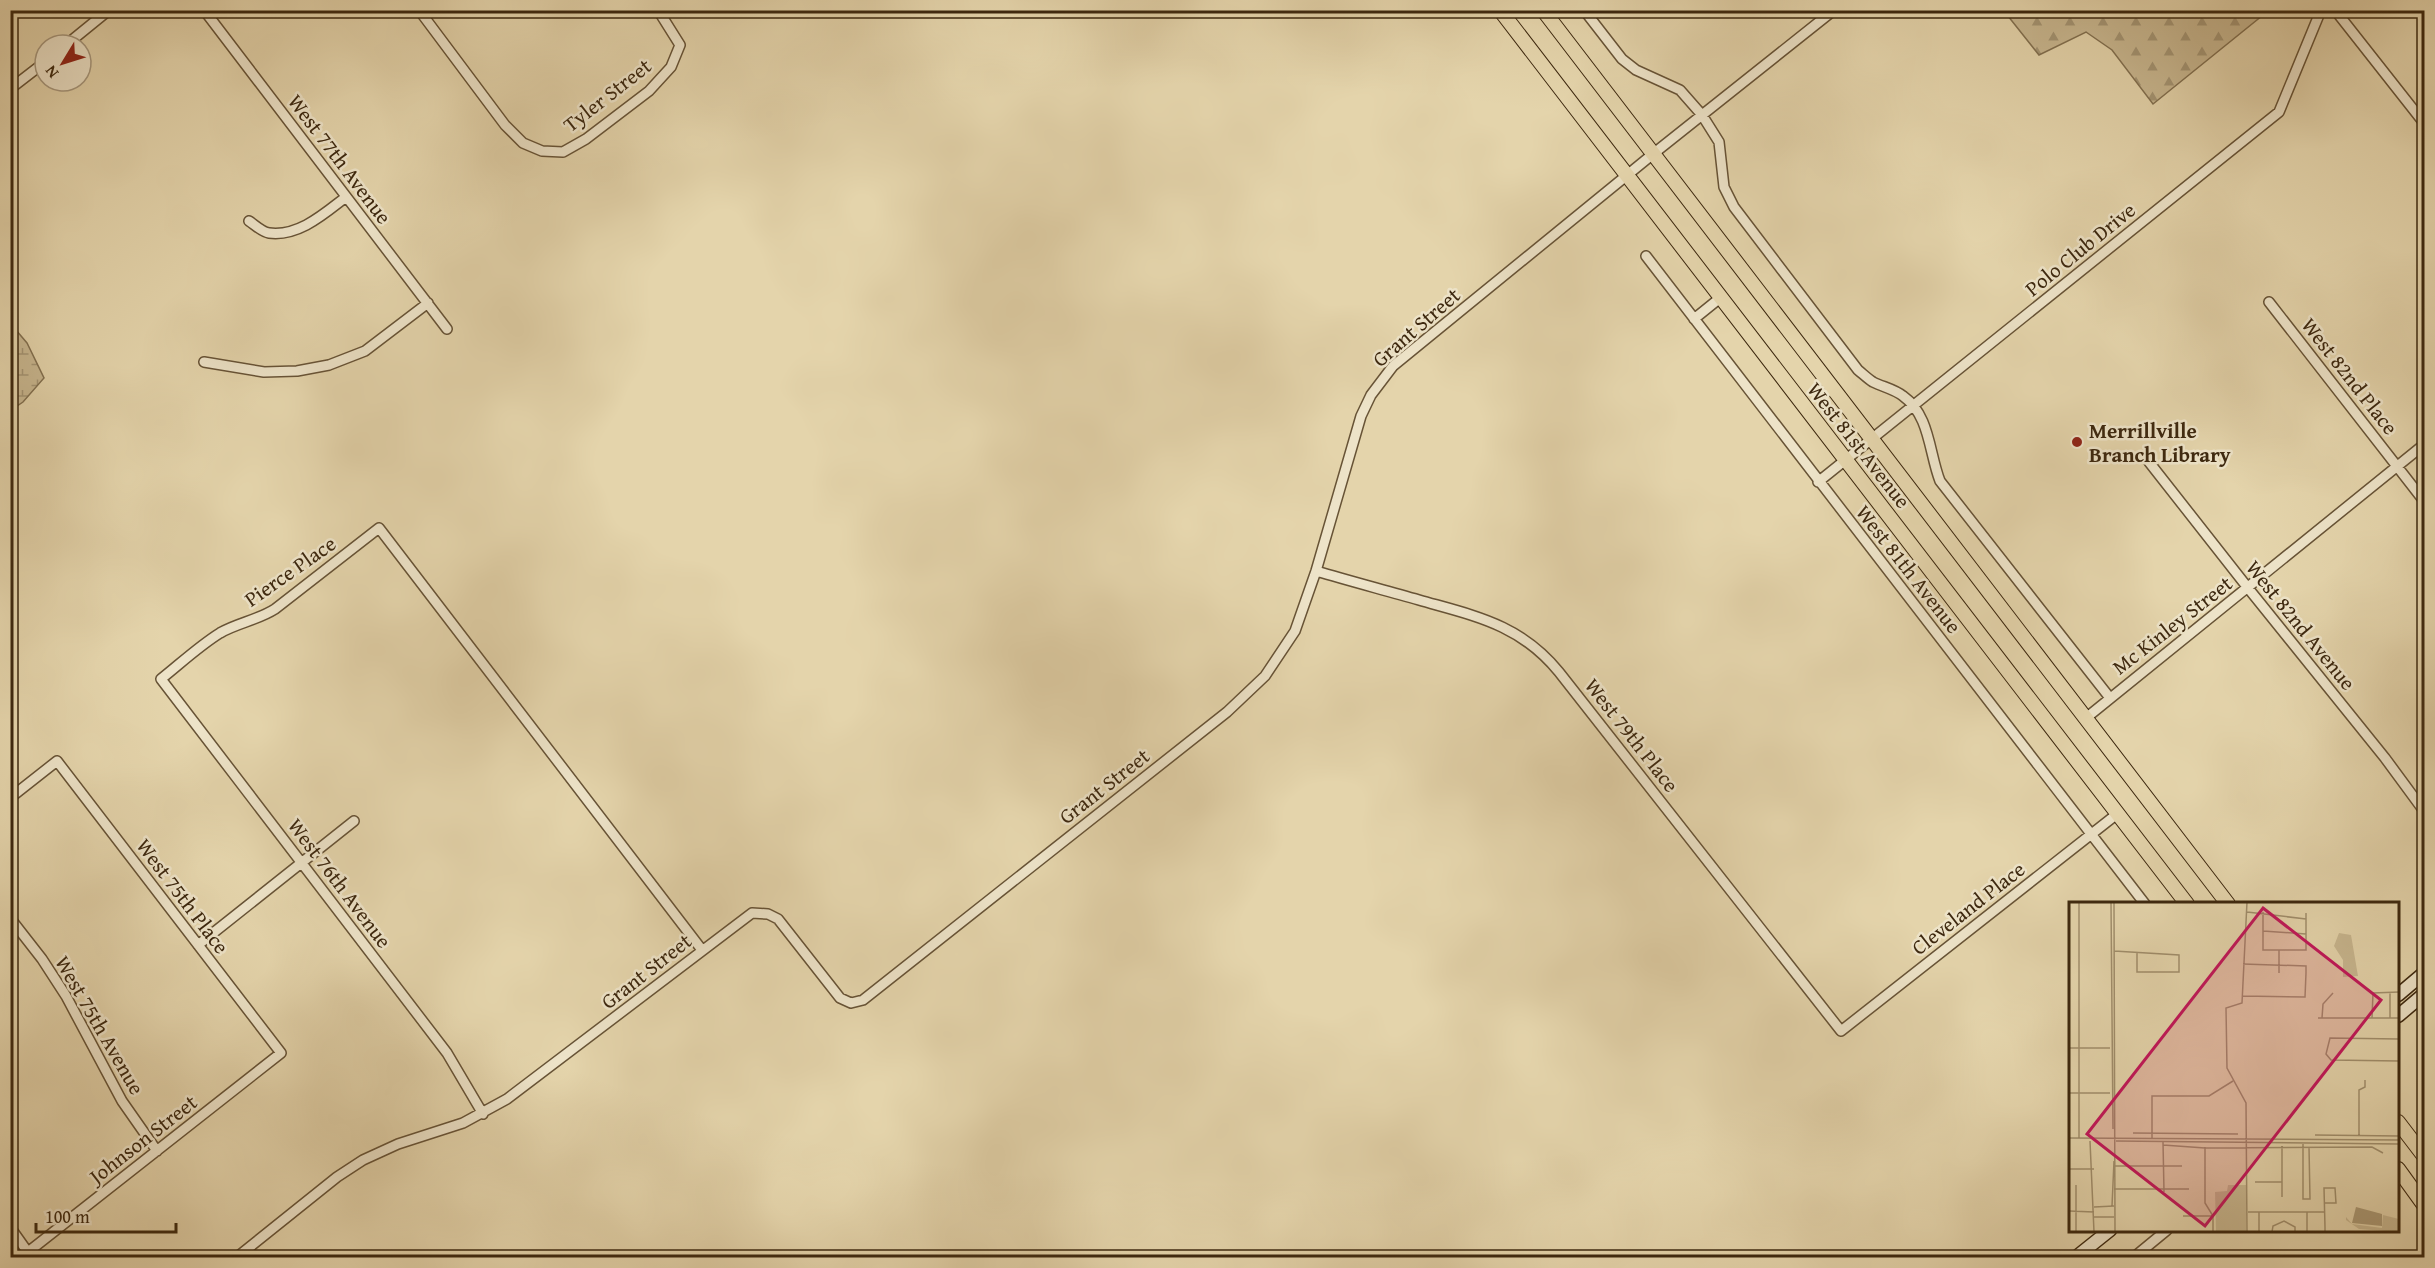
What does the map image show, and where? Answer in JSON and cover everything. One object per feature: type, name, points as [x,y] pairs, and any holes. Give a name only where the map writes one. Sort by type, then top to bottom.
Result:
[{"type":"main road","name":"West 81st Avenue","points":[[1500,10],[2186,902]]},
{"type":"main road","name":"West 81st Avenue","points":[[1543,10],[2227,902]]},
{"type":"main road","points":[[2399,992],[2424,973]]},
{"type":"main road","points":[[2399,1014],[2424,994]]},
{"type":"main road","points":[[2399,1125],[2424,1156]]},
{"type":"main road","points":[[2399,1172],[2424,1205]]},
{"type":"main road","points":[[2076,1257],[2107,1232]]},
{"type":"street","points":[[81,33],[109,10]]},
{"type":"street","name":"West 77th Avenue","points":[[204,10],[447,329]]},
{"type":"street","name":"Tyler Street","points":[[418,10],[505,125],[523,143],[542,151],[563,152],[586,139],[649,90],[672,67],[680,45],[658,10]]},
{"type":"street","points":[[1584,10],[1622,59],[1636,70],[1680,90],[1702,115],[1719,142],[1724,187],[1734,207],[1858,370],[1872,381],[1902,394],[1914,405],[1926,428],[1933,463],[1940,481],[2110,698]]},
{"type":"street","name":"Grant Street","points":[[236,1257],[337,1177],[363,1160],[388,1148],[483,1114],[507,1099],[748,915],[768,914],[782,923],[840,998],[851,1003],[863,1000],[1227,712],[1265,676],[1295,631],[1316,572],[1357,428],[1371,395],[1385,376],[1413,348],[1834,10]]},
{"type":"street","name":"Polo Club Drive","points":[[1818,482],[2279,112],[2321,10]]},
{"type":"street","points":[[2335,10],[2424,123]]},
{"type":"street","points":[[10,89],[33,71]]},
{"type":"street","points":[[249,221],[267,233],[288,232],[309,224],[346,196]]},
{"type":"street","name":"West 81th Avenue","points":[[1646,256],[1818,482],[2144,902]]},
{"type":"street","points":[[1694,319],[1720,298]]},
{"type":"street","name":"West 82nd Place","points":[[2269,302],[2424,501]]},
{"type":"street","points":[[204,362],[264,372],[297,371],[329,365],[365,351],[428,303]]},
{"type":"street","name":"Mc Kinley Street","points":[[2086,718],[2421,447]]},
{"type":"street","name":"West 82nd Avenue","points":[[2149,462],[2385,758],[2424,812]]},
{"type":"street","name":"Pierce Place","points":[[161,679],[220,633],[276,609],[379,528],[702,950]]},
{"type":"street","name":"West 79th Place","points":[[1316,572],[1491,620],[1522,637],[1538,649],[1559,672],[1841,1031]]},
{"type":"street","name":"West 76th Avenue","points":[[161,679],[447,1053],[483,1114]]},
{"type":"street","name":"West 75th Place","points":[[10,798],[57,761],[281,1053]]},
{"type":"street","name":"Cleveland Place","points":[[1841,1031],[2117,813]]},
{"type":"street","points":[[198,945],[354,821]]},
{"type":"street","name":"West 75th Avenue","points":[[10,918],[62,990],[122,1101],[157,1151]]},
{"type":"street","name":"Johnson Street","points":[[30,1255],[281,1053]]},
{"type":"street","points":[[10,1227],[30,1255]]},
{"type":"street","points":[[2133,1257],[2164,1232]]},
{"type":"green space","points":[[2004,11],[2268,11],[2153,104],[2112,50],[2086,32],[2039,55]]},
{"type":"green space","points":[[10,323],[27,343],[44,378],[23,402],[11,410]]},
{"type":"place","name":"Merrillville Branch Library","points":[[2077,442]]}]
